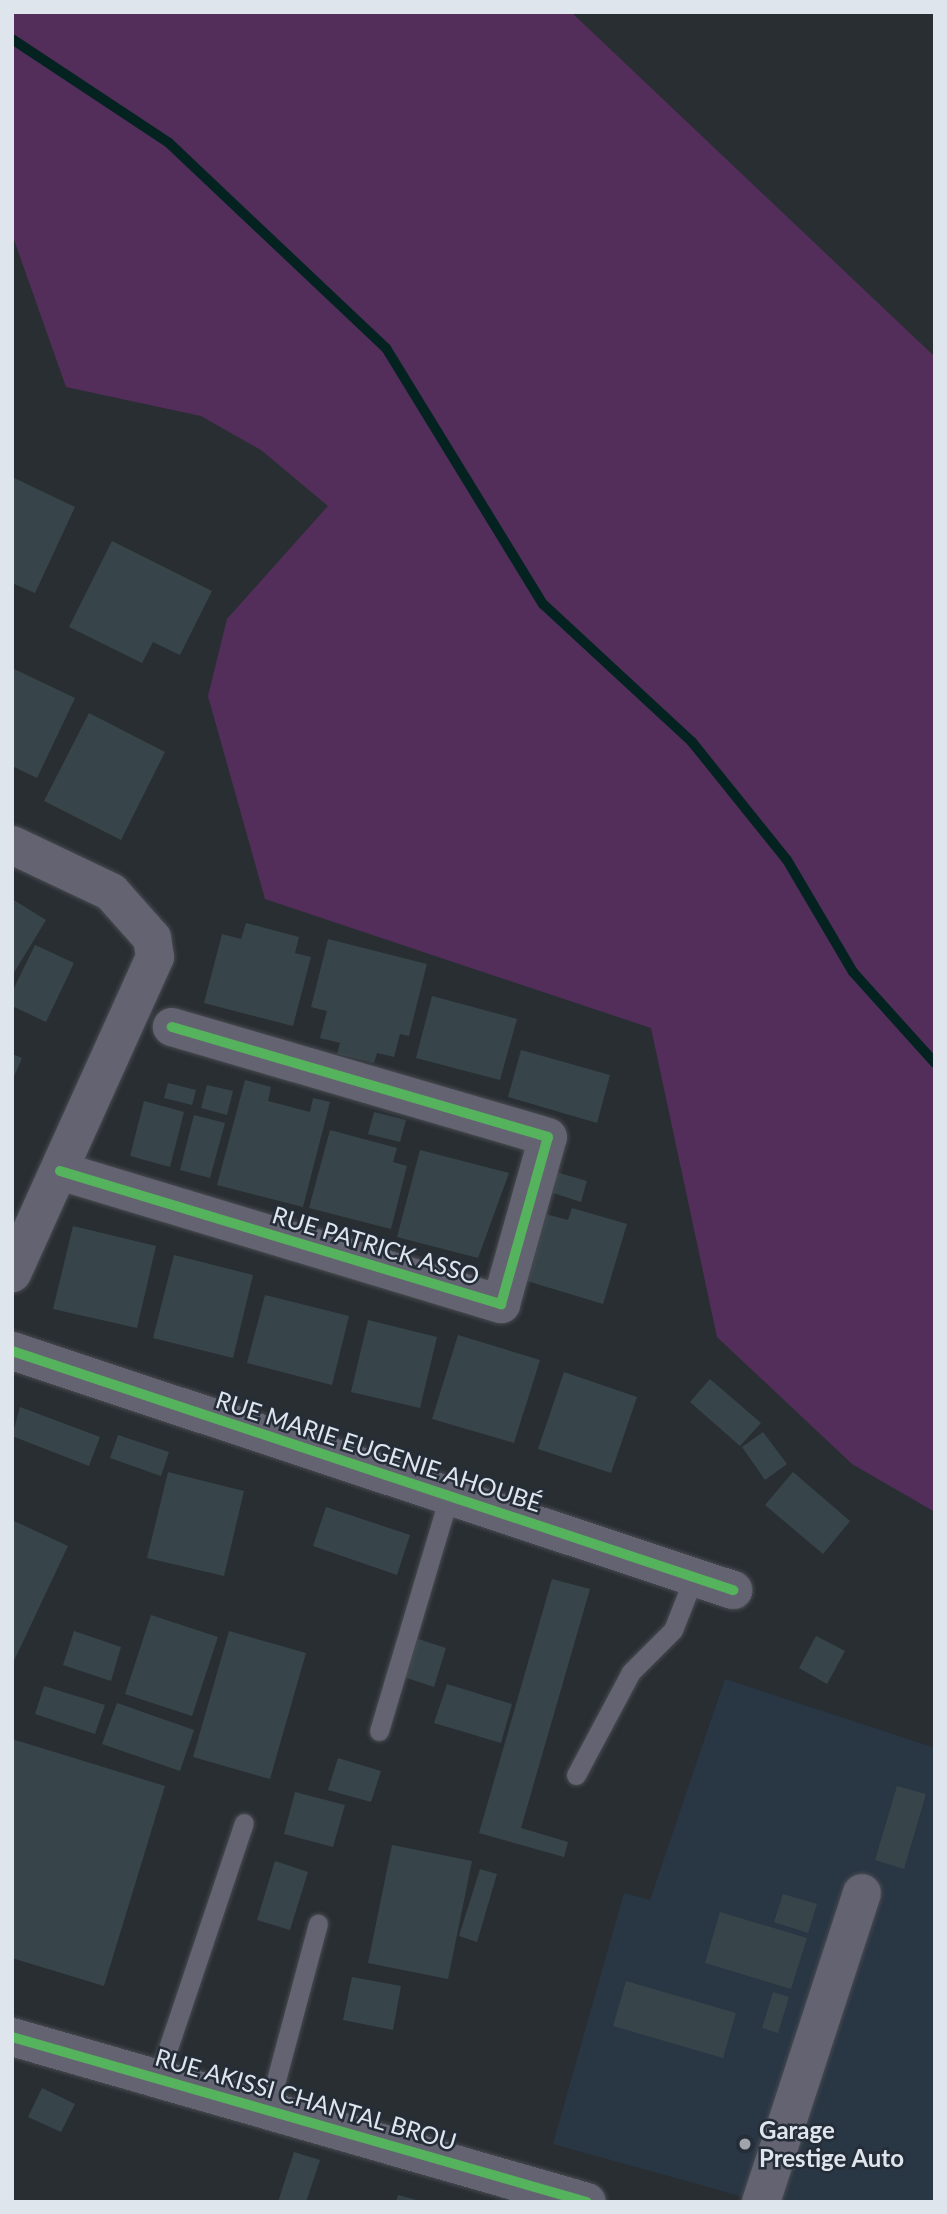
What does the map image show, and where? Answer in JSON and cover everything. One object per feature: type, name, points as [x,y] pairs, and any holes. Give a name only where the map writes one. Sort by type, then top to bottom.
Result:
[{"type":"street","points":[[12,845],[111,892],[152,938],[155,957],[12,1273]]},
{"type":"street","name":"RUE PATRICK ASSO","points":[[60,1171],[501,1304],[548,1137],[172,1027]]},
{"type":"street","name":"RUE MARIE EUGENIE AHOUBÉ","points":[[12,1351],[733,1590]]},
{"type":"street","points":[[761,2202],[862,1892]]},
{"type":"street","name":"RUE AKISSI CHANTAL BROU","points":[[12,2037],[587,2202]]},
{"type":"lane","points":[[379,1731],[449,1496]]},
{"type":"lane","points":[[576,1776],[631,1672],[673,1630],[694,1577]]},
{"type":"lane","points":[[158,2078],[244,1823]]},
{"type":"lane","points":[[268,2110],[318,1924]]},
{"type":"shaded area","points":[[12,12],[571,12],[935,357],[935,1512],[852,1464],[717,1337],[651,1028],[265,899],[208,696],[227,619],[328,506],[261,450],[201,416],[66,387],[12,234]]},
{"type":"shaded area","points":[[725,1679],[935,1748],[935,2202],[762,2202],[553,2144],[624,1893],[650,1900]]},
{"type":"building","points":[[12,477],[75,507],[35,593],[12,583]]},
{"type":"building","points":[[112,541],[212,591],[180,655],[153,642],[142,663],[69,627]]},
{"type":"building","points":[[12,668],[75,698],[37,778],[12,766]]},
{"type":"building","points":[[89,713],[165,752],[121,840],[44,801]]},
{"type":"building","points":[[12,899],[46,920],[12,976]]},
{"type":"building","points":[[246,923],[299,937],[295,953],[311,957],[293,1026],[204,1003],[222,934],[241,939]]},
{"type":"building","points":[[328,939],[427,964],[409,1036],[400,1034],[394,1057],[377,1053],[374,1063],[337,1054],[340,1043],[320,1038],[327,1011],[311,1007]]},
{"type":"building","points":[[35,945],[74,963],[46,1022],[12,1006],[12,992]]},
{"type":"building","points":[[432,996],[517,1019],[500,1080],[416,1058]]},
{"type":"building","points":[[521,1050],[610,1075],[597,1123],[508,1097]]},
{"type":"building","points":[[12,1054],[22,1058],[12,1081]]},
{"type":"building","points":[[245,1080],[271,1087],[268,1101],[310,1112],[313,1098],[330,1102],[303,1207],[217,1185]]},
{"type":"building","points":[[168,1083],[196,1090],[192,1105],[164,1098]]},
{"type":"building","points":[[207,1085],[233,1091],[227,1115],[201,1108]]},
{"type":"building","points":[[144,1101],[184,1112],[170,1167],[130,1156]]},
{"type":"building","points":[[374,1112],[406,1120],[400,1142],[368,1134]]},
{"type":"building","points":[[194,1115],[225,1123],[210,1178],[180,1170]]},
{"type":"building","points":[[330,1130],[397,1148],[393,1162],[407,1166],[391,1229],[309,1208]]},
{"type":"building","points":[[420,1150],[509,1173],[478,1258],[397,1237]]},
{"type":"building","points":[[556,1172],[587,1181],[581,1202],[550,1192]]},
{"type":"building","points":[[572,1208],[627,1224],[603,1304],[517,1278],[538,1212],[568,1220]]},
{"type":"building","points":[[73,1226],[156,1246],[137,1328],[53,1309]]},
{"type":"building","points":[[174,1255],[253,1275],[233,1358],[153,1338]]},
{"type":"building","points":[[265,1295],[349,1316],[332,1385],[247,1363]]},
{"type":"building","points":[[368,1320],[437,1337],[420,1408],[351,1392]]},
{"type":"building","points":[[458,1335],[540,1360],[514,1443],[432,1419]]},
{"type":"building","points":[[564,1372],[637,1397],[611,1473],[538,1449]]},
{"type":"building","points":[[710,1379],[761,1423],[740,1446],[690,1402]]},
{"type":"building","points":[[20,1407],[100,1437],[89,1466],[12,1436]]},
{"type":"building","points":[[763,1432],[787,1464],[765,1480],[742,1447]]},
{"type":"building","points":[[118,1435],[169,1452],[161,1476],[110,1458]]},
{"type":"building","points":[[168,1472],[244,1491],[224,1576],[147,1558]]},
{"type":"building","points":[[793,1472],[850,1521],[823,1554],[765,1505]]},
{"type":"building","points":[[326,1507],[410,1535],[397,1575],[313,1546]]},
{"type":"building","points":[[12,1520],[68,1546],[12,1665]]},
{"type":"building","points":[[552,1579],[590,1589],[521,1828],[568,1842],[564,1857],[479,1833]]},
{"type":"building","points":[[151,1615],[218,1637],[192,1716],[125,1694]]},
{"type":"building","points":[[74,1631],[121,1647],[111,1681],[63,1665]]},
{"type":"building","points":[[229,1631],[306,1653],[270,1779],[193,1757]]},
{"type":"building","points":[[816,1636],[845,1651],[827,1684],[799,1668]]},
{"type":"building","points":[[415,1638],[446,1648],[434,1687],[404,1677]]},
{"type":"building","points":[[447,1684],[512,1704],[501,1743],[434,1723]]},
{"type":"building","points":[[44,1686],[105,1705],[95,1734],[35,1714]]},
{"type":"building","points":[[117,1703],[194,1730],[180,1771],[102,1744]]},
{"type":"building","points":[[12,1739],[165,1786],[104,1986],[12,1958]]},
{"type":"building","points":[[338,1758],[381,1771],[371,1802],[328,1790]]},
{"type":"building","points":[[897,1786],[926,1794],[904,1869],[875,1860]]},
{"type":"building","points":[[295,1792],[345,1805],[333,1847],[284,1834]]},
{"type":"building","points":[[392,1845],[472,1861],[448,1979],[368,1963]]},
{"type":"building","points":[[275,1861],[308,1872],[290,1930],[257,1920]]},
{"type":"building","points":[[480,1869],[497,1874],[477,1942],[459,1936]]},
{"type":"building","points":[[783,1894],[817,1904],[808,1933],[774,1922]]},
{"type":"building","points":[[720,1912],[807,1938],[791,1989],[705,1963]]},
{"type":"building","points":[[352,1977],[401,1986],[393,2030],[343,2020]]},
{"type":"building","points":[[626,1981],[736,2013],[723,2058],[613,2026]]},
{"type":"building","points":[[773,1992],[789,1997],[778,2033],[762,2028]]},
{"type":"building","points":[[42,2088],[75,2104],[61,2132],[28,2117]]},
{"type":"building","points":[[294,2152],[320,2160],[306,2202],[278,2202]]},
{"type":"building","points":[[398,2195],[420,2201],[420,2202],[396,2202]]},
{"type":"waterway","points":[[12,39],[169,143],[386,348],[543,604],[692,742],[787,860],[853,972],[935,1063]]},
{"type":"cycle path","points":[[60,1171],[501,1304],[548,1137],[172,1027]]},
{"type":"cycle path","points":[[12,1351],[733,1590]]},
{"type":"cycle path","points":[[12,2037],[587,2202]]},
{"type":"place","name":"Garage Prestige Auto","points":[[745,2144]]}]
